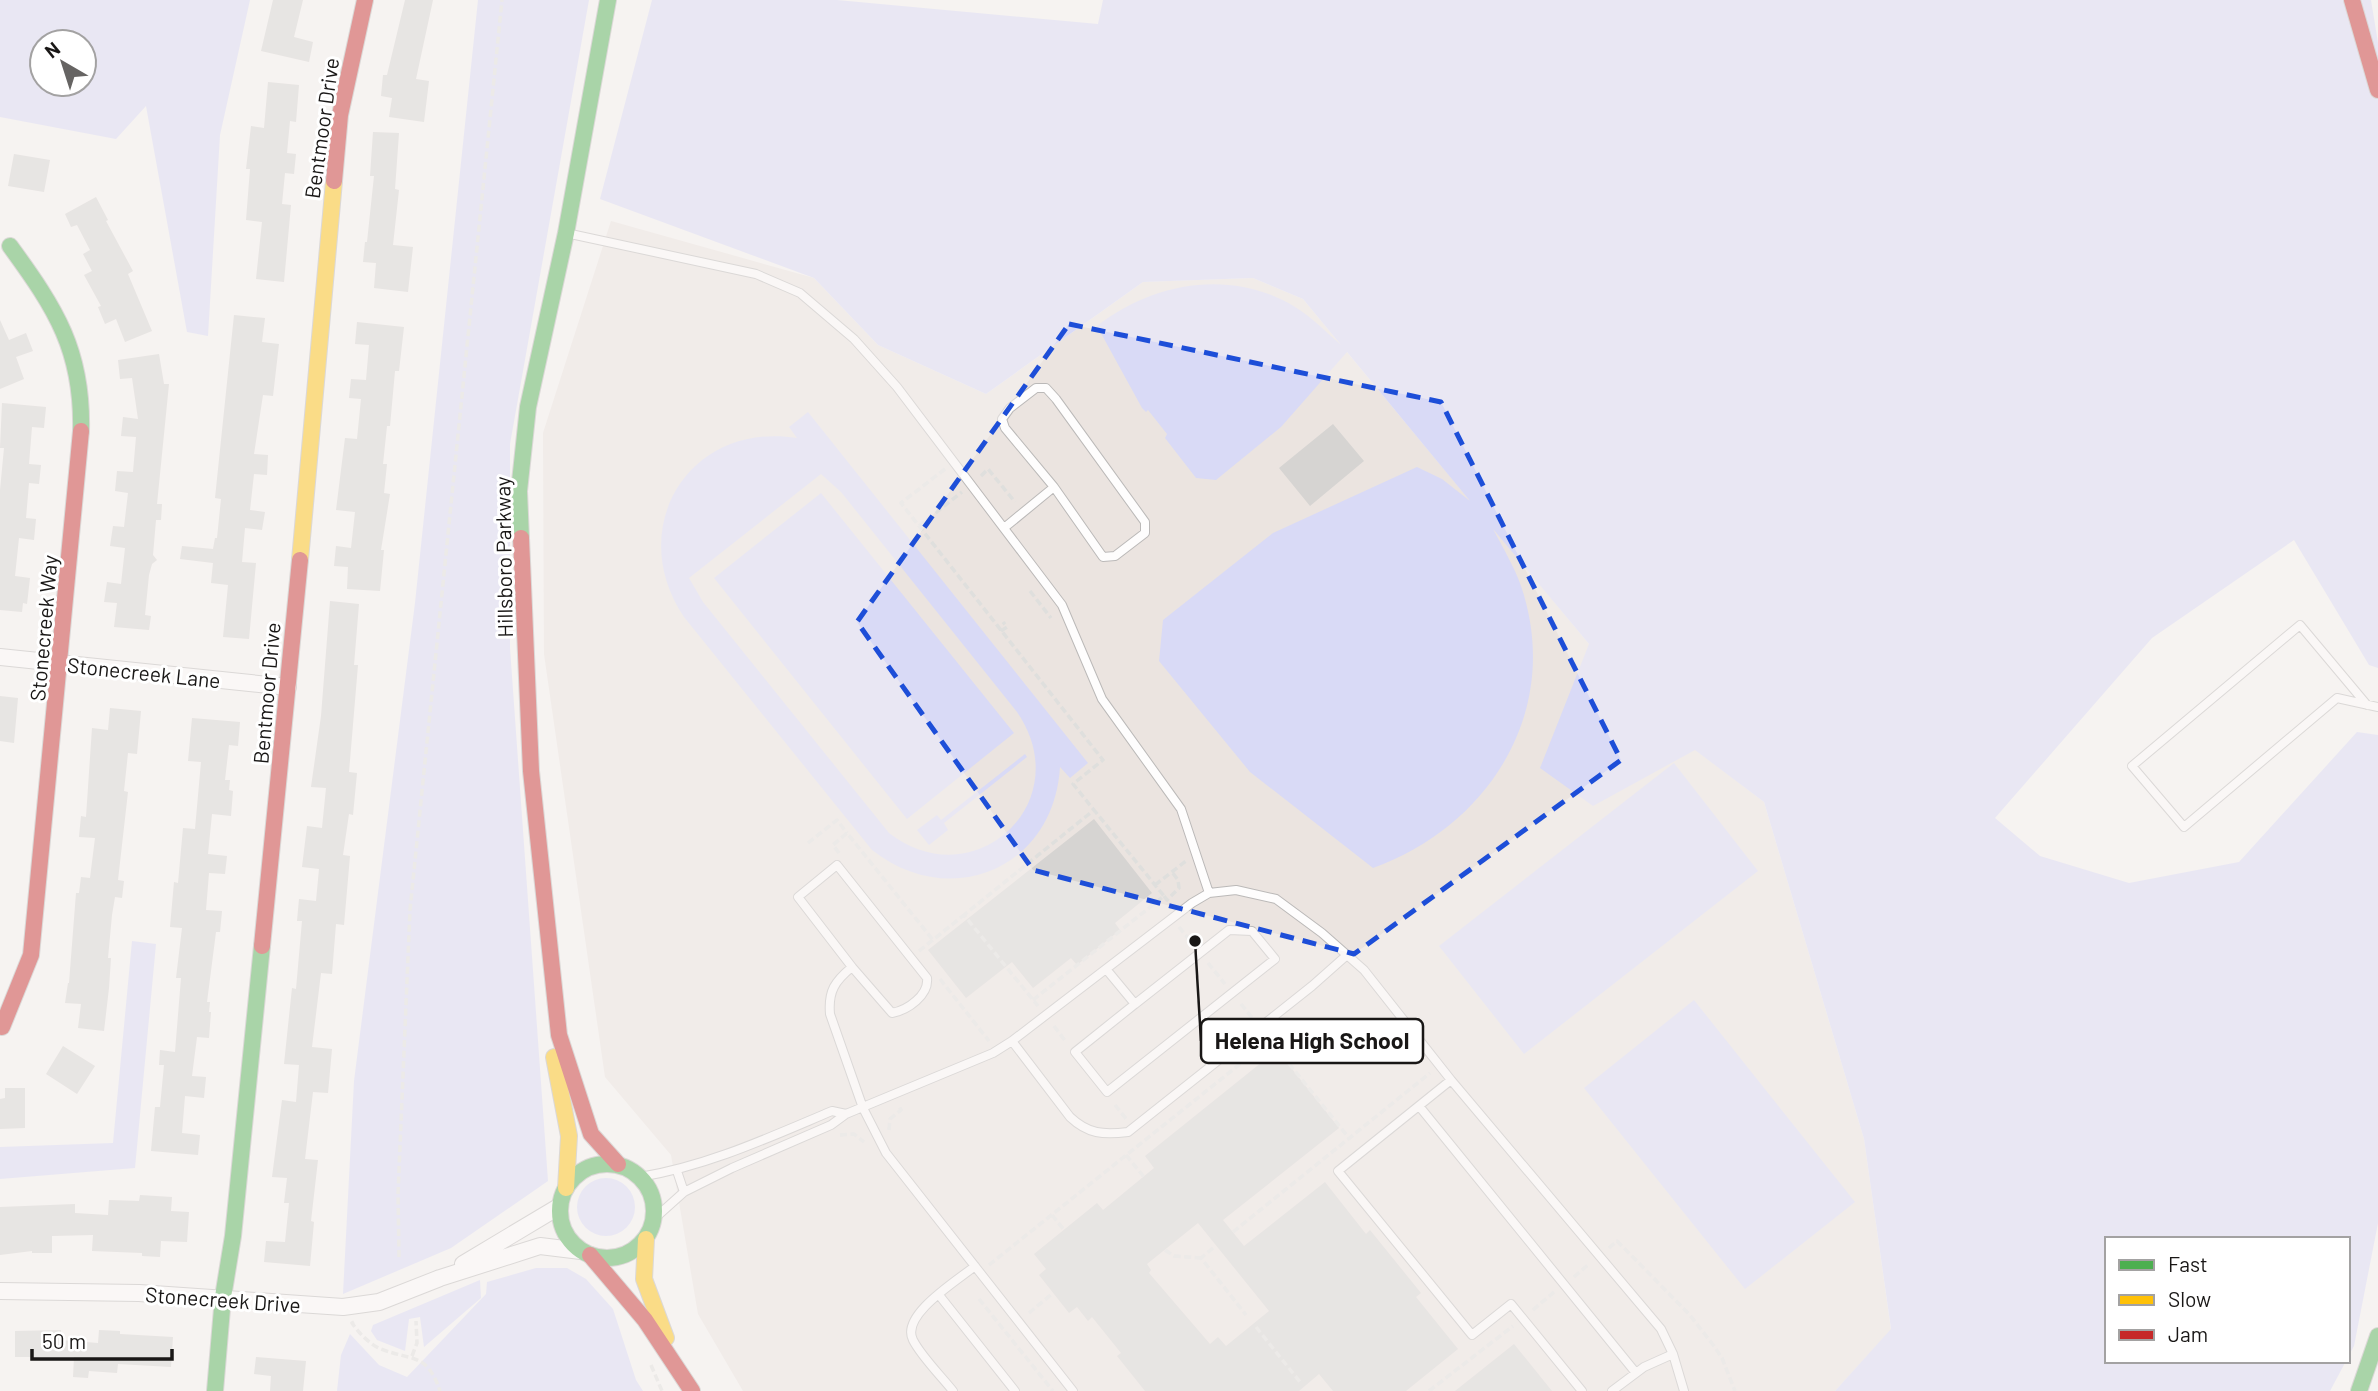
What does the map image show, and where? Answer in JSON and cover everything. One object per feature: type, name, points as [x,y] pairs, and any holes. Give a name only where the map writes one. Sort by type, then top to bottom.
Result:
[{"type":"street","name":"Bentmoor Drive","points":[[215,1391],[288,687],[340,115],[365,0]]},
{"type":"street","name":"Hillsboro Parkway","points":[[608,0],[566,233],[528,407],[519,491],[531,771],[559,1035],[590,1134],[618,1164]]},
{"type":"street","points":[[2352,0],[2375,69],[2378,90]]},
{"type":"street","name":"Stonecreek Way","points":[[2,1027],[31,955],[81,446],[82,395],[75,358],[58,315],[10,246]]},
{"type":"street","name":"Stonecreek Lane","points":[[0,657],[288,687]]},
{"type":"street","name":"Hillsboro Parkway","points":[[559,1035],[554,1057],[569,1136],[566,1188]]},
{"type":"street","points":[[674,1360],[644,1279],[646,1238],[654,1218],[654,1203],[649,1189],[640,1177],[618,1164],[588,1167],[566,1188],[560,1206],[564,1231],[620,1287],[674,1360],[692,1391]]},
{"type":"street","name":"Stonecreek Drive","points":[[440,1278],[560,1206]]},
{"type":"street","points":[[585,1253],[605,1259],[621,1256],[635,1250],[646,1238]]},
{"type":"street","name":"Stonecreek Drive","points":[[0,1291],[223,1297],[343,1307],[379,1302],[440,1278],[540,1246],[585,1253]]},
{"type":"street","points":[[2359,1391],[2378,1336]]},
{"type":"lane","points":[[566,233],[756,274],[800,293],[854,339],[897,387],[1062,605],[1102,699],[1181,808],[1209,893]]},
{"type":"lane","points":[[1036,388],[1046,388],[1056,399],[1145,522],[1145,533],[1115,556],[1103,557],[1054,486],[1005,428],[1002,419],[1010,408],[1036,388]]},
{"type":"lane","points":[[1004,528],[1054,486]]},
{"type":"lane","points":[[2367,705],[2300,625],[2132,766],[2184,827],[2337,698],[2367,705],[2378,707]]},
{"type":"lane","points":[[837,865],[927,978],[928,986],[925,993],[901,1011],[892,1013],[852,967],[798,897],[837,865]]},
{"type":"lane","points":[[654,1218],[684,1192],[732,1168],[831,1125],[846,1114],[993,1053],[1192,903],[1209,893],[1236,890],[1276,899],[1364,970],[1451,1080],[1661,1329],[1673,1354],[1684,1391]]},
{"type":"lane","points":[[1228,930],[1252,931],[1275,959],[1107,1092],[1075,1052],[1135,1004],[1228,930]]},
{"type":"lane","points":[[1012,1041],[1070,1117],[1080,1126],[1092,1133],[1105,1135],[1128,1132],[1312,986],[1347,955]]},
{"type":"lane","points":[[852,967],[838,978],[832,988],[830,1014],[863,1108],[886,1153],[1073,1391]]},
{"type":"lane","points":[[1106,969],[1135,1004]]},
{"type":"lane","points":[[1451,1080],[1338,1171],[1472,1335],[1511,1304],[1582,1391]]},
{"type":"lane","points":[[1419,1106],[1636,1373]]},
{"type":"lane","points":[[640,1177],[677,1171],[727,1154],[832,1111],[846,1114]]},
{"type":"lane","points":[[677,1171],[684,1192]]},
{"type":"lane","points":[[953,1391],[912,1338],[911,1327],[918,1312],[975,1266]]},
{"type":"lane","points":[[939,1296],[1015,1391]]},
{"type":"lane","points":[[1612,1391],[1644,1367],[1673,1354]]},
{"type":"path","points":[[399,1257],[398,1194],[410,910],[502,0]]},
{"type":"path","points":[[954,462],[901,503],[1103,761],[1073,784],[1167,900],[1179,888],[1178,880],[1172,872]]},
{"type":"path","points":[[919,526],[988,470],[1023,512]]},
{"type":"path","points":[[1001,631],[1007,627],[1003,622]]},
{"type":"path","points":[[918,952],[1094,810]]},
{"type":"path","points":[[808,843],[837,820],[933,940]]},
{"type":"path","points":[[832,845],[847,833]]},
{"type":"path","points":[[1033,1000],[1164,896]]},
{"type":"path","points":[[1158,900],[1163,906]]},
{"type":"path","points":[[964,915],[1038,1006]]},
{"type":"path","points":[[989,1265],[1270,1040]]},
{"type":"path","points":[[1233,1232],[1440,1065]]},
{"type":"path","points":[[829,1140],[854,1134],[863,1141],[868,1150]]},
{"type":"path","points":[[1126,1155],[1144,1177]]},
{"type":"path","points":[[1052,1215],[1063,1230]]},
{"type":"path","points":[[1617,1241],[1689,1314],[1714,1346],[1735,1391]]},
{"type":"path","points":[[1166,1250],[1174,1256],[1201,1258],[1213,1248]]},
{"type":"path","points":[[1201,1258],[1245,1315]]},
{"type":"path","points":[[979,1299],[1053,1391]]},
{"type":"path","points":[[412,1356],[417,1343],[416,1321]]},
{"type":"path","points":[[352,1323],[367,1341],[381,1349],[412,1356],[427,1366],[440,1391]]},
{"type":"path","points":[[1256,1327],[1300,1382]]},
{"type":"highlighted area","points":[[1069,324],[1441,402],[1621,760],[1354,954],[1033,870],[857,622]]},
{"type":"shaded area","points":[[0,0],[250,0],[220,135],[208,336],[187,332],[146,106],[116,139],[0,117]]},
{"type":"shaded area","points":[[478,0],[589,0],[510,444],[510,648],[548,1181],[451,1248],[343,1294],[354,1081],[415,603]]},
{"type":"shaded area","points":[[652,0],[837,0],[1098,24],[1103,0],[2371,0],[2378,43],[2378,668],[2369,665],[2294,540],[2152,638],[1995,818],[2040,856],[2129,883],[2239,862],[2357,732],[2378,735],[2378,1223],[2354,1346],[2350,1353],[2350,1237],[2105,1237],[2105,1363],[2345,1363],[2330,1391],[1835,1391],[1891,1329],[1864,1139],[1764,802],[1695,750],[1593,806],[1540,768],[1589,644],[1493,529],[1521,586],[1531,632],[1532,676],[1523,718],[1507,757],[1482,793],[1451,824],[1415,849],[1373,868],[1250,772],[1159,661],[1163,620],[1273,533],[1417,467],[1442,479],[1470,501],[1347,352],[1281,427],[1216,480],[1196,478],[1165,438],[1167,434],[1148,410],[1146,412],[1142,408],[1097,326],[1119,311],[1168,290],[1219,284],[1245,287],[1271,295],[1295,307],[1341,345],[1303,299],[1253,278],[1143,282],[986,394],[878,345],[814,278],[600,199]]},
{"type":"shaded area","points":[[611,221],[814,278],[878,345],[986,394],[1143,282],[1253,278],[1303,299],[1589,644],[1593,805],[1695,749],[1764,802],[1864,1139],[1891,1330],[1835,1391],[743,1391],[698,1314],[671,1155],[605,1077],[544,654],[543,433]]},
{"type":"shaded area","points":[[808,412],[1088,763],[1070,778],[1060,767],[1053,802],[1039,831],[1019,854],[993,870],[965,878],[934,877],[903,868],[872,850],[684,617],[667,583],[661,549],[665,517],[678,488],[698,464],[725,446],[759,437],[797,438],[789,427]],"holes":[[[821,474],[841,492],[1017,712],[1033,746],[1035,778],[1026,807],[1008,831],[983,847],[954,855],[921,850],[889,833],[703,602],[689,578]]]},
{"type":"shaded area","points":[[821,493],[1014,733],[907,819],[714,578]]},
{"type":"shaded area","points":[[1025,754],[1027,757],[944,823],[948,830],[929,845],[917,830],[937,815],[941,820]]},
{"type":"shaded area","points":[[1674,763],[1758,871],[1524,1054],[1439,946]]},
{"type":"shaded area","points":[[132,941],[156,944],[135,1168],[0,1179],[0,1147],[113,1143]]},
{"type":"shaded area","points":[[1694,1000],[1855,1202],[1745,1289],[1584,1088]]},
{"type":"shaded area","points":[[600,1178],[612,1178],[627,1186],[635,1201],[635,1213],[627,1228],[612,1236],[600,1236],[585,1228],[577,1213],[577,1201],[585,1186]]},
{"type":"shaded area","points":[[536,1268],[567,1268],[586,1279],[613,1309],[636,1380],[643,1391],[337,1391],[341,1355],[350,1334],[379,1365],[407,1377],[486,1294],[487,1282]]},
{"type":"shaded area","points":[[480,1280],[481,1298],[424,1347],[420,1317],[409,1319],[405,1351],[377,1340],[371,1331],[373,1325]]},
{"type":"building","points":[[273,0],[303,0],[294,37],[313,42],[309,62],[261,51]]},
{"type":"building","points":[[405,0],[433,0],[416,79],[429,81],[424,122],[389,117],[392,98],[381,96],[383,75],[387,75]]},
{"type":"building","points":[[268,82],[299,85],[296,122],[290,121],[287,153],[296,154],[294,174],[285,173],[282,204],[291,205],[284,282],[256,279],[262,222],[246,220],[250,169],[246,169],[251,126],[264,128]]},
{"type":"building","points":[[373,132],[399,133],[395,189],[399,190],[393,245],[413,247],[408,292],[374,288],[376,263],[363,262],[374,176],[370,176]]},
{"type":"building","points":[[14,154],[50,160],[44,192],[8,186]]},
{"type":"building","points":[[96,197],[133,271],[128,274],[152,331],[125,342],[116,319],[105,324],[98,307],[101,306],[84,275],[92,271],[83,254],[90,250],[77,225],[71,227],[65,214]]},
{"type":"building","points":[[234,315],[265,318],[262,342],[279,344],[273,396],[263,395],[254,454],[268,455],[267,475],[254,474],[250,510],[265,512],[262,530],[245,528],[242,562],[256,563],[249,639],[223,637],[228,585],[211,583],[213,563],[180,559],[182,546],[213,549],[217,538],[221,499],[215,498]]},
{"type":"building","points":[[0,320],[9,340],[26,333],[33,351],[16,357],[24,379],[0,389]]},
{"type":"building","points":[[357,322],[404,327],[399,371],[395,371],[383,464],[387,464],[384,493],[390,494],[381,550],[384,550],[380,591],[347,589],[348,567],[334,566],[336,546],[351,548],[355,512],[336,510],[345,438],[357,439],[361,399],[349,398],[351,379],[366,380],[369,345],[355,344]]},
{"type":"building","points":[[159,354],[164,384],[169,384],[157,504],[162,504],[161,520],[156,520],[153,555],[157,560],[152,564],[149,575],[145,615],[151,616],[149,630],[114,627],[117,603],[104,602],[107,582],[121,584],[125,548],[110,546],[113,526],[124,527],[128,493],[115,491],[117,471],[133,472],[136,437],[121,436],[123,417],[138,419],[132,378],[120,379],[118,360]]},
{"type":"building","points":[[2,403],[46,407],[44,428],[32,427],[29,464],[41,465],[39,484],[29,483],[26,518],[36,519],[34,540],[19,538],[15,576],[30,578],[27,604],[23,603],[22,612],[0,610],[0,490],[4,448],[0,448]]},
{"type":"building","points":[[1333,424],[1364,461],[1310,506],[1279,468]]},
{"type":"building","points":[[330,601],[359,604],[354,665],[358,665],[349,772],[357,773],[353,815],[349,814],[343,855],[350,856],[344,925],[336,924],[332,974],[321,973],[312,1047],[332,1049],[328,1093],[313,1092],[305,1159],[318,1160],[311,1221],[314,1222],[310,1266],[264,1262],[266,1241],[285,1242],[289,1203],[284,1203],[287,1178],[272,1177],[282,1100],[296,1102],[299,1065],[284,1064],[292,988],[296,989],[302,921],[297,921],[299,899],[316,901],[319,869],[302,867],[307,826],[322,828],[326,788],[311,787],[321,716]]},
{"type":"building","points":[[0,696],[18,698],[14,743],[0,741]]},
{"type":"building","points":[[110,708],[141,711],[137,754],[128,753],[124,791],[128,792],[118,880],[124,881],[122,898],[115,897],[112,915],[104,1031],[78,1028],[81,1004],[65,1003],[76,893],[79,893],[81,877],[90,878],[95,838],[79,837],[81,816],[86,817],[92,728],[108,730]]},
{"type":"building","points":[[192,718],[240,722],[238,746],[229,745],[225,780],[230,780],[229,790],[233,791],[231,816],[212,814],[208,854],[227,856],[225,874],[209,873],[206,910],[222,911],[220,932],[216,932],[207,1002],[210,1002],[211,1012],[209,1038],[197,1037],[192,1076],[206,1077],[204,1098],[185,1096],[182,1133],[200,1135],[198,1155],[151,1151],[155,1107],[160,1107],[164,1065],[159,1065],[160,1050],[175,1052],[181,978],[176,978],[182,928],[170,927],[174,882],[178,883],[183,828],[195,829],[201,762],[188,761]]},
{"type":"building","points":[[1094,819],[1152,893],[1115,923],[1120,930],[1077,965],[1071,958],[1033,988],[1012,962],[966,998],[928,950]]},
{"type":"building","points":[[63,1046],[95,1066],[77,1094],[46,1074]]},
{"type":"building","points":[[1277,1050],[1339,1128],[1223,1220],[1244,1246],[1325,1182],[1366,1234],[1370,1230],[1421,1293],[1416,1297],[1458,1349],[1406,1391],[1333,1391],[1319,1374],[1299,1391],[1145,1391],[1117,1356],[1121,1353],[1092,1317],[1088,1321],[1077,1307],[1069,1313],[1039,1275],[1046,1269],[1034,1254],[1097,1203],[1103,1210],[1154,1168],[1145,1156]],"holes":[[[1198,1223],[1269,1311],[1226,1346],[1218,1337],[1210,1344],[1149,1273],[1151,1270],[1147,1264]]]},
{"type":"building","points":[[5,1088],[25,1088],[25,1128],[0,1129],[0,1099],[5,1098]]},
{"type":"building","points":[[140,1195],[172,1197],[171,1211],[189,1212],[187,1242],[161,1241],[160,1257],[142,1256],[142,1253],[92,1251],[93,1235],[52,1236],[52,1253],[32,1251],[0,1255],[0,1207],[75,1204],[75,1213],[108,1215],[109,1200],[139,1201]]},
{"type":"building","points":[[61,1330],[61,1340],[98,1343],[99,1330],[173,1337],[171,1367],[118,1364],[117,1373],[89,1371],[88,1378],[73,1377],[74,1357],[15,1357],[15,1331]]},
{"type":"building","points":[[1514,1344],[1552,1391],[1455,1391]]},
{"type":"building","points":[[256,1357],[306,1361],[303,1391],[270,1391],[271,1376],[254,1374]]},
{"type":"traffic: fast","points":[[521,538],[519,491],[528,407],[566,233],[608,0]]},
{"type":"traffic: fast","points":[[10,246],[41,290],[64,332],[77,377],[81,431]]},
{"type":"traffic: fast","points":[[215,1391],[262,946]]},
{"type":"traffic: fast","points":[[607,1164],[625,1167],[640,1178],[651,1193],[654,1211],[651,1229],[640,1244],[625,1255],[607,1258],[589,1255],[574,1244],[563,1229],[560,1211],[563,1193],[574,1178],[589,1167],[607,1164]]},
{"type":"traffic: fast","points":[[2359,1391],[2378,1336]]},
{"type":"traffic: slow","points":[[300,560],[334,181]]},
{"type":"traffic: slow","points":[[554,1057],[569,1136],[566,1188]]},
{"type":"traffic: slow","points":[[646,1239],[644,1279],[666,1338]]},
{"type":"traffic: jam","points":[[334,181],[340,115],[365,0]]},
{"type":"traffic: jam","points":[[2352,0],[2378,90]]},
{"type":"traffic: jam","points":[[2,1027],[31,955],[81,431]]},
{"type":"traffic: jam","points":[[521,538],[531,771],[559,1035],[591,1134],[618,1164]]},
{"type":"traffic: jam","points":[[262,946],[300,560]]},
{"type":"traffic: jam","points":[[590,1255],[645,1320],[692,1391]]},
{"type":"place","name":"Helena High School","points":[[1195,941]]}]
